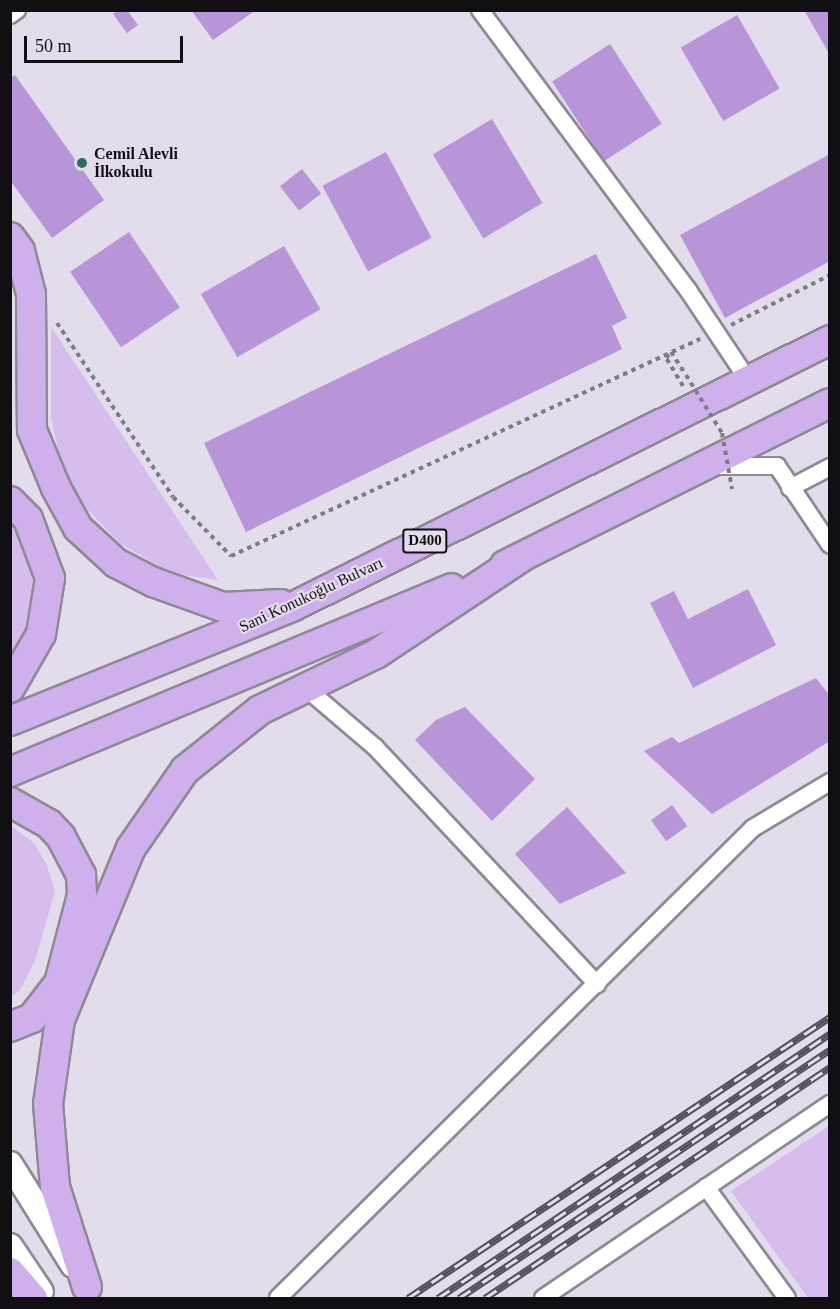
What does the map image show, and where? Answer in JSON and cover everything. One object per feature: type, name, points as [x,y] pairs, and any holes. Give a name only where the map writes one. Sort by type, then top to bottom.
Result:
[{"type":"highway","points":[[10,237],[20,251],[30,294],[32,430],[56,488],[78,528],[116,563],[153,582],[223,607],[301,603]]},
{"type":"highway","name":"Sani Konukoğlu Bulvarı","points":[[10,722],[301,603],[696,407],[750,383],[830,340]]},
{"type":"highway","points":[[10,772],[522,557],[830,403]]},
{"type":"highway","points":[[10,501],[28,519],[51,578],[41,634],[10,688]]},
{"type":"highway","points":[[87,1287],[55,1187],[48,1104],[60,1020],[131,848],[185,770],[260,710],[376,654],[522,557]]},
{"type":"highway","points":[[10,802],[49,824],[61,837],[81,875],[82,895],[58,983],[32,1018],[10,1027]]},
{"type":"highway","points":[[10,1272],[33,1299]]},
{"type":"main road","points":[[10,1164],[87,1287]]},
{"type":"main road","points":[[10,1246],[45,1299]]},
{"type":"street","points":[[10,15],[17,10]]},
{"type":"street","points":[[480,10],[716,332],[750,383]]},
{"type":"street","points":[[706,466],[777,466],[830,545]]},
{"type":"street","points":[[790,488],[830,467]]},
{"type":"street","points":[[307,689],[375,747],[597,984]]},
{"type":"street","points":[[278,1299],[753,828],[830,782]]},
{"type":"street","points":[[543,1299],[830,1104]]},
{"type":"street","points":[[706,1187],[787,1299]]},
{"type":"path","points":[[52,315],[173,497],[231,556],[716,332],[830,275]]},
{"type":"path","points":[[696,407],[666,358],[671,352],[722,433],[732,489]]},
{"type":"shaded area","points":[[51,327],[218,580],[171,573],[121,544],[85,507],[62,469],[51,417]]},
{"type":"shaded area","points":[[11,525],[24,548],[37,590],[25,634],[11,664]]},
{"type":"shaded area","points":[[10,825],[34,843],[46,863],[55,891],[35,961],[20,990],[11,997]]},
{"type":"shaded area","points":[[829,1126],[829,1298],[808,1298],[731,1191]]},
{"type":"building","points":[[118,10],[127,10],[138,25],[127,33],[113,14]]},
{"type":"building","points":[[191,10],[256,10],[213,40]]},
{"type":"building","points":[[804,10],[830,10],[830,55]]},
{"type":"building","points":[[737,15],[780,89],[723,121],[681,48]]},
{"type":"building","points":[[610,44],[662,124],[604,161],[552,82]]},
{"type":"building","points":[[15,75],[104,200],[52,238],[10,180],[10,78]]},
{"type":"building","points":[[492,119],[542,203],[483,239],[433,155]]},
{"type":"building","points":[[386,152],[432,238],[368,271],[322,186]]},
{"type":"building","points":[[830,154],[830,261],[725,318],[680,235]]},
{"type":"building","points":[[302,169],[321,193],[299,211],[280,186]]},
{"type":"building","points":[[129,232],[180,307],[121,347],[70,272]]},
{"type":"building","points":[[284,246],[320,309],[237,357],[201,294]]},
{"type":"building","points":[[596,254],[627,318],[612,326],[622,349],[246,532],[204,443]]},
{"type":"building","points":[[748,589],[776,645],[693,688],[650,603],[674,591],[688,619]]},
{"type":"building","points":[[816,678],[830,696],[830,741],[712,814],[644,751],[672,737],[679,743]]},
{"type":"building","points":[[465,707],[535,779],[492,821],[415,740],[436,720]]},
{"type":"building","points":[[672,805],[687,826],[666,841],[651,820]]},
{"type":"building","points":[[567,807],[626,873],[560,904],[515,854]]},
{"type":"railway","points":[[408,1298],[830,1017]]},
{"type":"railway","points":[[438,1298],[830,1034]]},
{"type":"railway","points":[[459,1298],[830,1050]]},
{"type":"railway","points":[[485,1298],[830,1067]]},
{"type":"place","name":"Cemil Alevli İlkokulu","points":[[82,163]]}]
